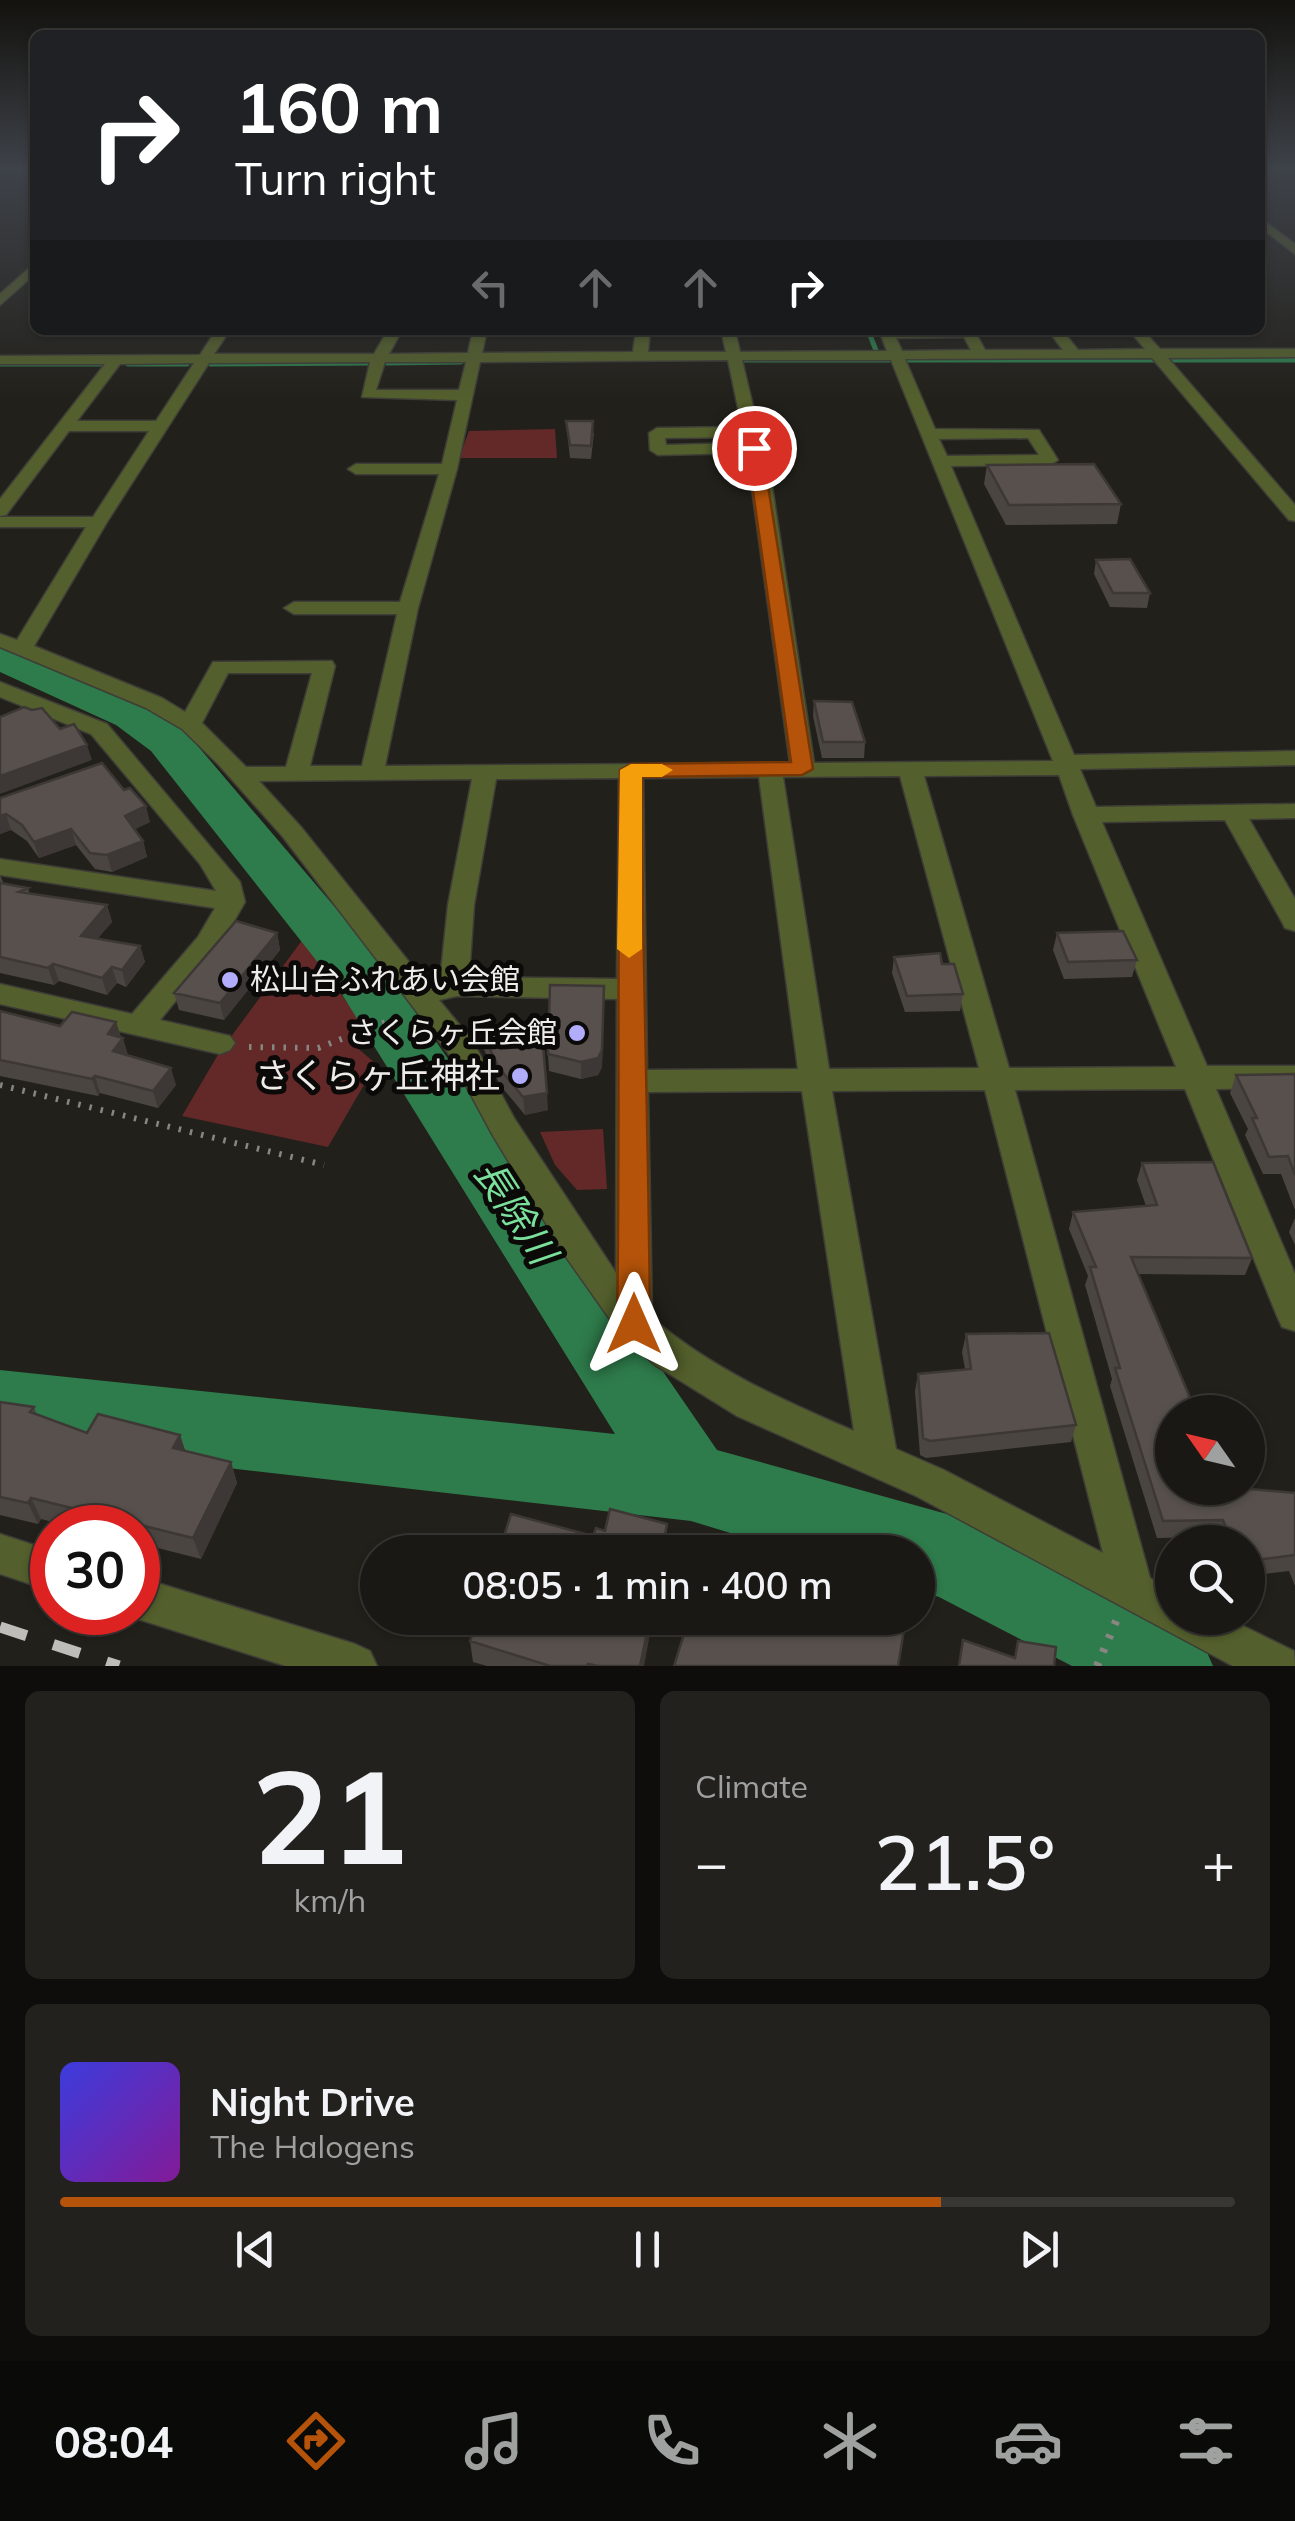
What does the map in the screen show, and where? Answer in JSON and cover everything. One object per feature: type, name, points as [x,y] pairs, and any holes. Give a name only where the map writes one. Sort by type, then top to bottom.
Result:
[{"type":"street","points":[[0,301],[30,272]]},
{"type":"street","points":[[220,335],[98,522],[11,644],[104,680],[190,724],[292,832],[461,1048],[503,1126],[560,1217],[634,1324],[668,1354],[750,1404],[878,1458],[1127,1600],[1155,1607]]},
{"type":"street","points":[[392,335],[379,358],[367,394],[466,395]]},
{"type":"street","points":[[372,772],[408,608],[449,469],[479,335]]},
{"type":"street","points":[[640,356],[642,335]]},
{"type":"street","points":[[729,335],[752,440],[802,769]]},
{"type":"street","points":[[888,335],[1295,1316]]},
{"type":"street","points":[[970,335],[980,355]]},
{"type":"street","points":[[1059,335],[1074,354]]},
{"type":"street","points":[[1141,335],[1295,516]]},
{"type":"street","points":[[0,360],[379,358],[560,374],[561,357],[734,356],[825,350],[896,358],[1074,354],[1163,358],[1295,353]]},
{"type":"street","points":[[0,511],[115,360]]},
{"type":"street","points":[[66,426],[159,426]]},
{"type":"street","points":[[657,433],[752,440],[658,450],[657,433]]},
{"type":"street","points":[[929,434],[1033,434],[1050,460],[940,461]]},
{"type":"street","points":[[356,469],[449,469]]},
{"type":"street","points":[[0,522],[98,522]]},
{"type":"street","points":[[294,608],[408,608]]},
{"type":"street","points":[[190,724],[221,666],[324,666],[296,774]]},
{"type":"street","points":[[0,690],[99,729],[118,763],[227,882],[232,902],[208,943],[139,1026]]},
{"type":"street","points":[[0,718],[36,704]]},
{"type":"street","points":[[238,774],[910,770],[1295,758]]},
{"type":"street","points":[[631,770],[629,988],[634,1081],[634,1324]]},
{"type":"street","points":[[770,770],[814,1079],[878,1458]]},
{"type":"street","points":[[910,770],[998,1078],[1127,1600]]},
{"type":"street","points":[[454,986],[461,904],[486,774]]},
{"type":"street","points":[[1232,811],[1295,922]]},
{"type":"street","points":[[1085,815],[1295,812]]},
{"type":"street","points":[[0,867],[232,902]]},
{"type":"street","points":[[425,1002],[454,986],[629,988]]},
{"type":"street","points":[[0,994],[220,1043]]},
{"type":"street","points":[[634,1081],[1295,1077]]},
{"type":"street","points":[[0,1554],[30,1564]]},
{"type":"street","points":[[160,1605],[355,1666]]},
{"type":"street","points":[[1217,1635],[1279,1666]]},
{"type":"path","points":[[220,1043],[269,1050],[318,1048],[425,1002]]},
{"type":"path","points":[[0,1085],[324,1164]]},
{"type":"path","points":[[1097,1666],[1127,1600]]},
{"type":"shaded area","points":[[555,429],[557,458],[459,458],[469,431]]},
{"type":"shaded area","points":[[303,939],[359,1020],[354,1045],[376,1064],[328,1147],[182,1116],[219,1053]]},
{"type":"shaded area","points":[[603,1129],[607,1189],[577,1190],[555,1165],[540,1132]]},
{"type":"building","points":[[566,421],[593,421],[591,446],[570,445]]},
{"type":"building","points":[[1094,464],[1121,504],[1009,505],[987,465]]},
{"type":"building","points":[[1130,559],[1150,593],[1113,593],[1096,560]]},
{"type":"building","points":[[814,701],[852,702],[865,742],[823,742]]},
{"type":"building","points":[[24,707],[42,708],[60,729],[74,724],[87,745],[0,776],[0,717]]},
{"type":"building","points":[[102,763],[124,790],[130,788],[146,806],[125,816],[143,841],[107,855],[90,853],[71,829],[34,842],[22,825],[6,814],[0,816],[0,798]]},
{"type":"building","points":[[0,883],[28,888],[19,892],[107,905],[81,936],[140,946],[122,970],[112,967],[102,978],[53,964],[48,968],[0,957]]},
{"type":"building","points":[[236,921],[277,933],[220,1003],[174,993]]},
{"type":"building","points":[[1123,931],[1137,960],[1068,962],[1057,933]]},
{"type":"building","points":[[940,953],[942,964],[954,964],[963,994],[907,996],[894,957]]},
{"type":"building","name":"さくらヶ丘会館","points":[[550,985],[604,986],[602,1050],[598,1058],[581,1062],[548,1054]]},
{"type":"building","points":[[0,1011],[60,1026],[72,1012],[116,1022],[108,1034],[123,1038],[113,1051],[171,1068],[153,1091],[95,1076],[92,1079],[0,1060]]},
{"type":"building","name":"さくらヶ丘神社","points":[[515,1024],[543,1045],[547,1093],[523,1097],[499,1068],[479,1026]]},
{"type":"building","points":[[1295,1074],[1295,1175],[1288,1156],[1269,1157],[1252,1118],[1257,1118],[1236,1075]]},
{"type":"building","points":[[1213,1162],[1252,1258],[1131,1257],[1189,1395],[1155,1395],[1155,1496],[1115,1368],[1120,1368],[1090,1267],[1096,1267],[1073,1212],[1157,1205],[1142,1163]]},
{"type":"building","points":[[1049,1333],[1076,1425],[930,1441],[923,1438],[918,1374],[971,1369],[966,1334]]},
{"type":"building","points":[[0,1402],[34,1407],[30,1412],[87,1433],[98,1414],[180,1435],[173,1448],[231,1462],[193,1538],[160,1530],[160,1505],[59,1505],[31,1498],[28,1503],[0,1497]]},
{"type":"building","points":[[1265,1490],[1295,1493],[1295,1555],[1265,1559],[1265,1525],[1225,1525],[1223,1520],[1163,1521],[1158,1505],[1265,1505]]},
{"type":"building","points":[[610,1509],[667,1524],[665,1535],[593,1535],[596,1528],[605,1531]]},
{"type":"building","points":[[511,1514],[589,1535],[504,1535]]},
{"type":"building","points":[[472,1635],[646,1635],[640,1666],[550,1666],[470,1641]]},
{"type":"building","points":[[684,1635],[903,1635],[898,1666],[674,1666]]},
{"type":"building","points":[[963,1640],[1015,1658],[1018,1641],[1056,1647],[1054,1666],[959,1666]]},
{"type":"waterway","points":[[870,335],[879,358]]},
{"type":"waterway","points":[[741,360],[1295,360]]},
{"type":"waterway","points":[[387,363],[461,362]]},
{"type":"waterway","points":[[210,364],[376,363]]},
{"type":"waterway","points":[[0,364],[101,364]]},
{"type":"waterway","points":[[128,364],[187,364]]},
{"type":"waterway","name":"長除川","points":[[0,655],[133,715],[168,741],[359,974],[691,1482]]},
{"type":"waterway","points":[[0,1406],[691,1482]]},
{"type":"waterway","name":"長除川","points":[[691,1482],[954,1559],[1167,1666]]},
{"type":"railway","points":[[0,1627],[119,1666]]},
{"type":"slow traffic","points":[[629,949],[631,770],[662,770]]},
{"type":"place","name":"松山台ふれあい会館","points":[[230,980]]},
{"type":"place","name":"さくらヶ丘会館","points":[[577,1033]]},
{"type":"place","name":"さくらヶ丘神社","points":[[520,1076]]},
{"type":"route","points":[[634,1324],[634,1081],[629,988],[631,770],[802,769],[763,486],[754,448]]}]
